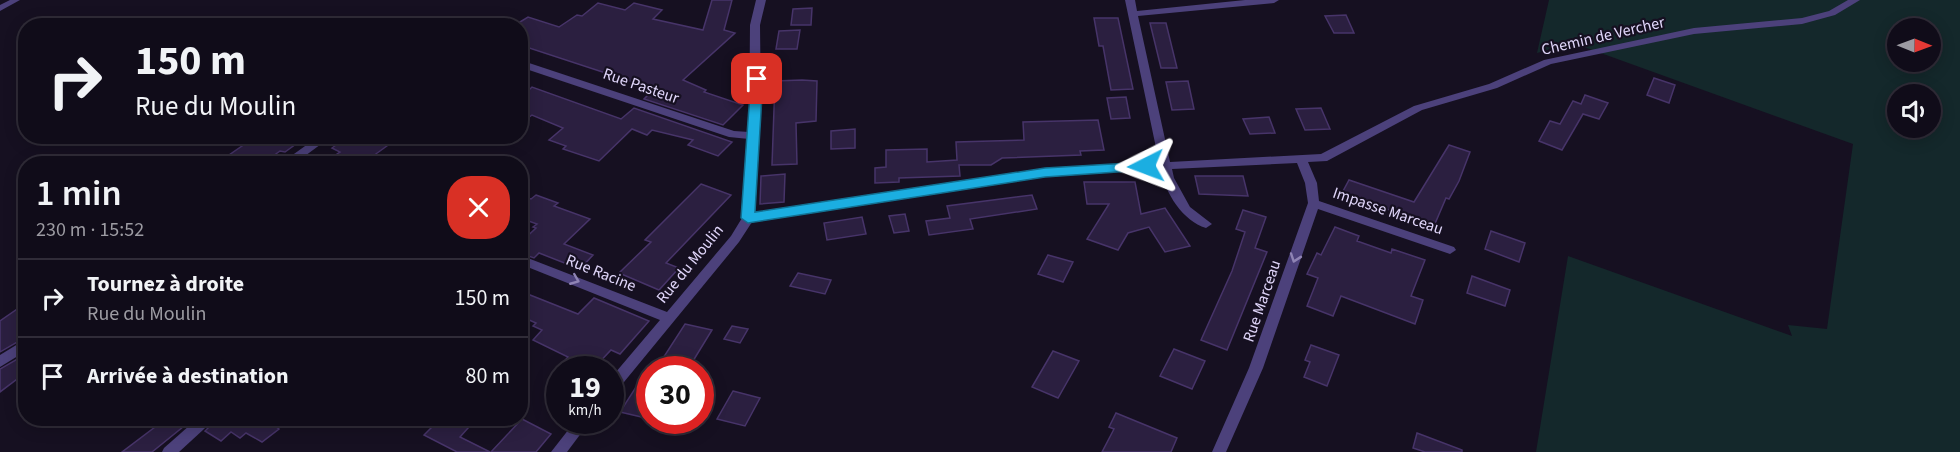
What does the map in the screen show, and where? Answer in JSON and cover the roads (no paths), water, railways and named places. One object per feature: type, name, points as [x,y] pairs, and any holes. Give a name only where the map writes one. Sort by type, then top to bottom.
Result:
[{"type":"street","name":"Rue du Moulin","points":[[624,372],[735,239],[748,218],[757,62],[755,25],[761,0]]},
{"type":"street","points":[[1130,0],[1168,178],[1186,210],[1206,224]]},
{"type":"street","points":[[1133,14],[1274,0]]},
{"type":"street","name":"Chemin de Vercher","points":[[748,218],[1045,172],[1301,159],[1329,155],[1418,108],[1493,86],[1548,63],[1694,31],[1802,21],[1832,13],[1855,0]]},
{"type":"street","name":"Rue Pasteur","points":[[528,66],[733,134],[753,136]]},
{"type":"street","points":[[297,156],[315,144]]},
{"type":"street","points":[[1301,159],[1311,183],[1314,203]]},
{"type":"street","name":"Impasse Marceau","points":[[1314,203],[1450,250]]},
{"type":"street","name":"Rue Marceau","points":[[1219,452],[1257,368],[1314,203]]},
{"type":"street","name":"Rue Racine","points":[[528,262],[670,318]]},
{"type":"street","points":[[0,362],[18,350]]},
{"type":"street","points":[[169,452],[200,426]]},
{"type":"street","points":[[558,452],[573,434]]},
{"type":"lane","points":[[0,8],[16,0]]}]
